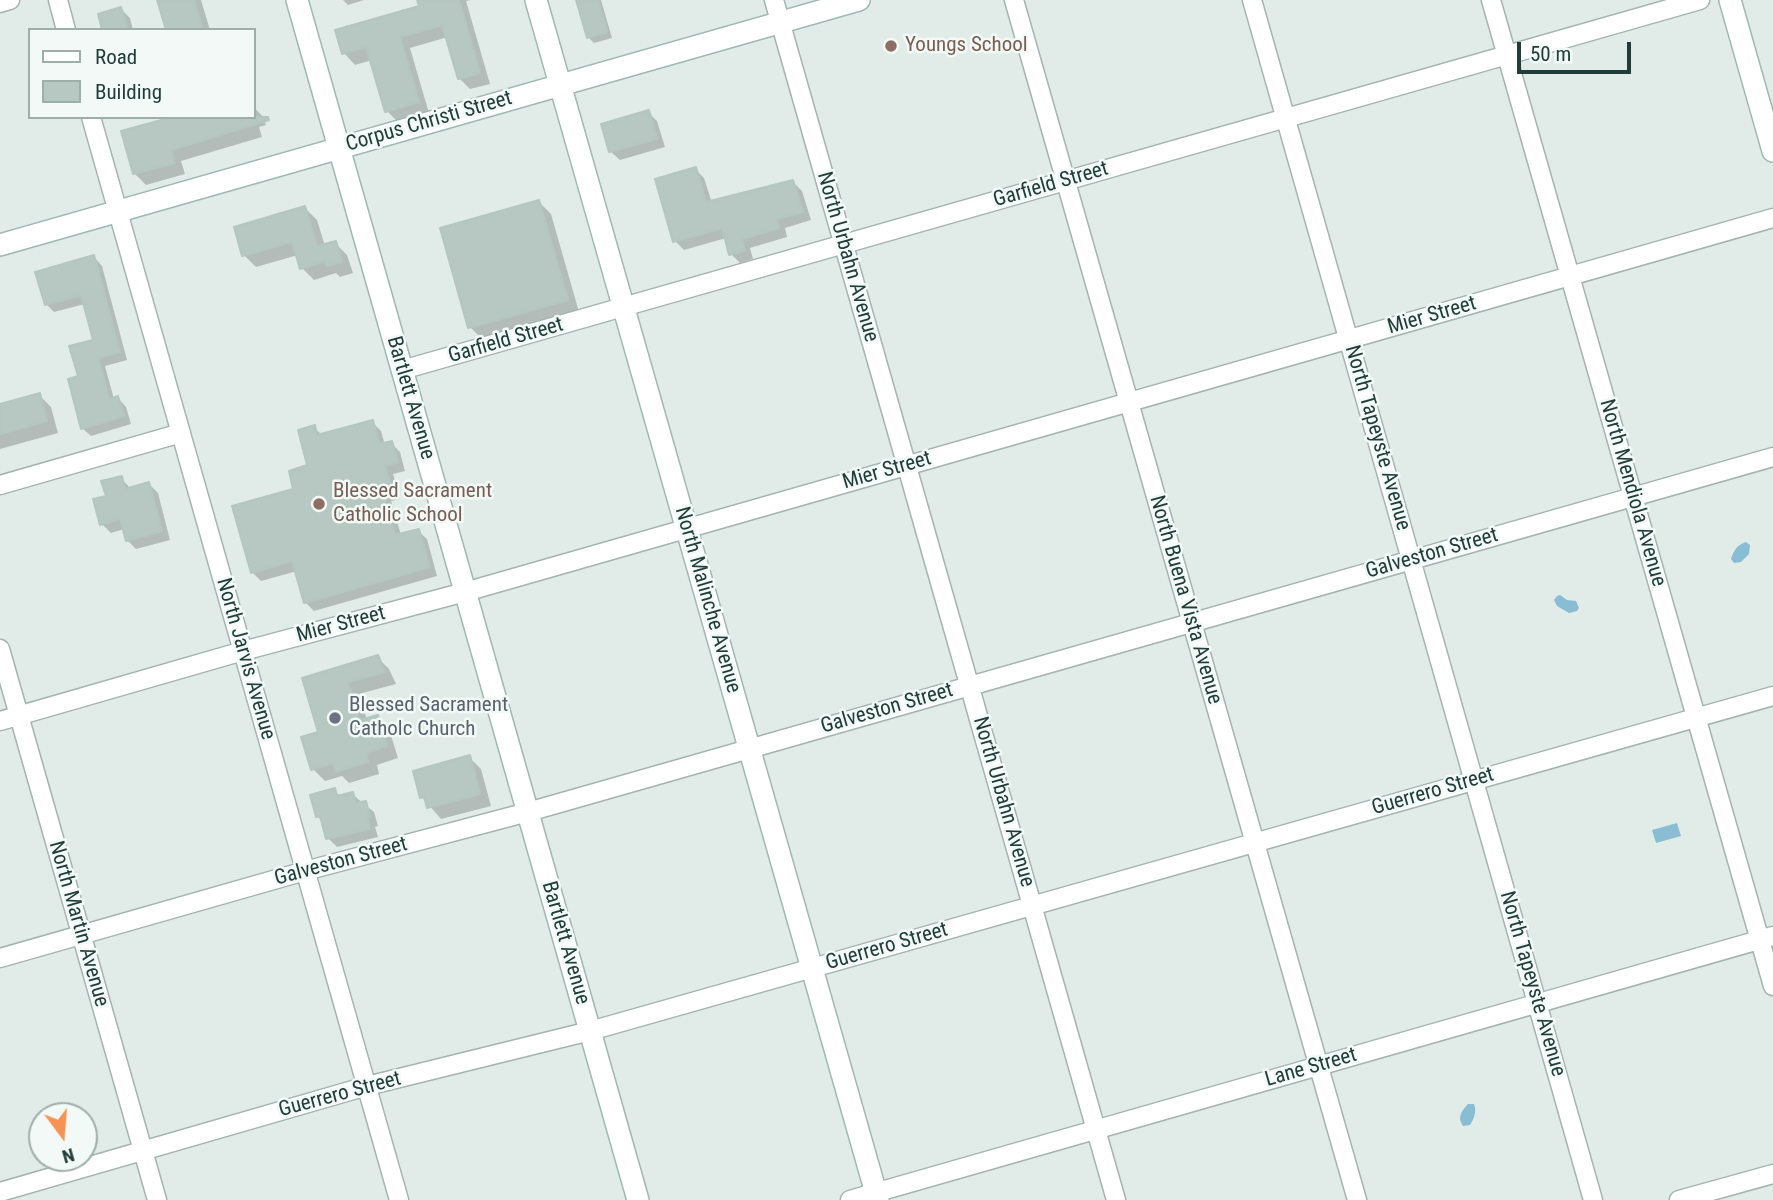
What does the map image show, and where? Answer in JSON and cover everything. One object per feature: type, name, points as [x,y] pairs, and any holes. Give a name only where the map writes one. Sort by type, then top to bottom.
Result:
[{"type":"main road","name":"Bartlett Avenue","points":[[297,0],[638,1200]]},
{"type":"main road","name":"North Malinche Avenue","points":[[536,0],[877,1196]]},
{"type":"main road","name":"Corpus Christi Street","points":[[0,245],[859,0]]},
{"type":"main road","points":[[1730,0],[1773,151]]},
{"type":"street","points":[[0,3],[10,0]]},
{"type":"street","points":[[58,0],[65,28]]},
{"type":"street","name":"North Urbahn Avenue","points":[[774,0],[1116,1200]]},
{"type":"street","name":"North Buena Vista Avenue","points":[[1014,0],[1357,1200]]},
{"type":"street","name":"North Tapeyste Avenue","points":[[1252,0],[1593,1200]]},
{"type":"street","name":"North Mendiola Avenue","points":[[1491,0],[1696,718],[1766,938],[1773,986]]},
{"type":"street","name":"Garfield Street","points":[[402,370],[1700,0]]},
{"type":"street","name":"North Jarvis Avenue","points":[[92,119],[399,1200]]},
{"type":"street","name":"Mier Street","points":[[0,721],[243,651],[465,592],[1773,218]]},
{"type":"street","points":[[0,485],[181,433]]},
{"type":"street","name":"Galveston Street","points":[[0,958],[305,871],[528,812],[1773,457]]},
{"type":"street","name":"North Martin Avenue","points":[[0,649],[157,1200]]},
{"type":"street","name":"Guerrero Street","points":[[0,1192],[367,1086],[590,1031],[1773,696]]},
{"type":"street","name":"Lane Street","points":[[850,1200],[877,1196],[1096,1129],[1766,938]]},
{"type":"street","points":[[1679,1200],[1773,1174]]},
{"type":"water","points":[[1746,542],[1750,545],[1749,554],[1741,562],[1734,563],[1731,559],[1735,550]]},
{"type":"water","points":[[1560,595],[1567,600],[1576,601],[1579,608],[1577,611],[1569,613],[1557,606],[1554,600]]},
{"type":"water","points":[[1677,823],[1681,836],[1656,843],[1652,830]]},
{"type":"water","points":[[1468,1104],[1474,1104],[1475,1115],[1470,1125],[1463,1126],[1461,1115]]},
{"type":"building","points":[[157,0],[194,0],[202,28],[165,28]]},
{"type":"building","points":[[417,0],[459,0],[480,73],[458,79],[442,25],[400,37],[419,102],[385,112],[366,47],[342,54],[335,30],[419,6]]},
{"type":"building","points":[[576,0],[598,0],[607,32],[587,38]]},
{"type":"building","points":[[121,7],[127,28],[102,28],[98,14]]},
{"type":"building","points":[[649,110],[657,139],[609,152],[601,124]]},
{"type":"building","points":[[268,117],[269,120],[171,150],[175,163],[133,174],[121,131],[165,119]]},
{"type":"building","points":[[696,167],[706,202],[793,180],[803,212],[777,219],[779,228],[742,239],[745,250],[729,255],[722,228],[673,242],[655,179]]},
{"type":"building","points":[[539,200],[568,300],[468,328],[440,228]]},
{"type":"building","points":[[305,206],[317,246],[336,241],[342,262],[326,266],[325,261],[300,269],[292,242],[242,256],[234,227]]},
{"type":"building","points":[[94,255],[120,352],[98,358],[109,399],[118,396],[124,416],[81,429],[68,379],[78,376],[69,346],[93,340],[81,295],[45,305],[35,272]]},
{"type":"building","points":[[40,393],[47,421],[0,434],[0,404]]},
{"type":"building","points":[[373,420],[379,444],[392,441],[398,462],[385,466],[392,490],[383,492],[395,535],[419,529],[430,567],[304,603],[292,561],[251,573],[232,506],[293,489],[289,471],[307,465],[298,430],[315,425],[317,435]]},
{"type":"building","points":[[122,476],[125,489],[149,482],[162,531],[126,541],[120,519],[100,525],[93,499],[106,496],[101,481]]},
{"type":"building","name":"Blessed Sacrament Catholc Church","points":[[378,655],[385,672],[348,682],[360,720],[378,715],[387,746],[366,753],[368,762],[335,772],[333,763],[311,770],[301,737],[318,732],[302,678]]},
{"type":"building","points":[[470,755],[480,794],[427,808],[424,797],[420,798],[413,771]]},
{"type":"building","points":[[335,788],[337,796],[353,792],[356,803],[366,801],[370,829],[326,839],[320,816],[316,817],[310,795]]},
{"type":"place","name":"Youngs School","points":[[891,46]]},
{"type":"place","name":"Blessed Sacrament Catholic School","points":[[319,504]]},
{"type":"place","name":"Blessed Sacrament Catholc Church","points":[[335,718]]}]
